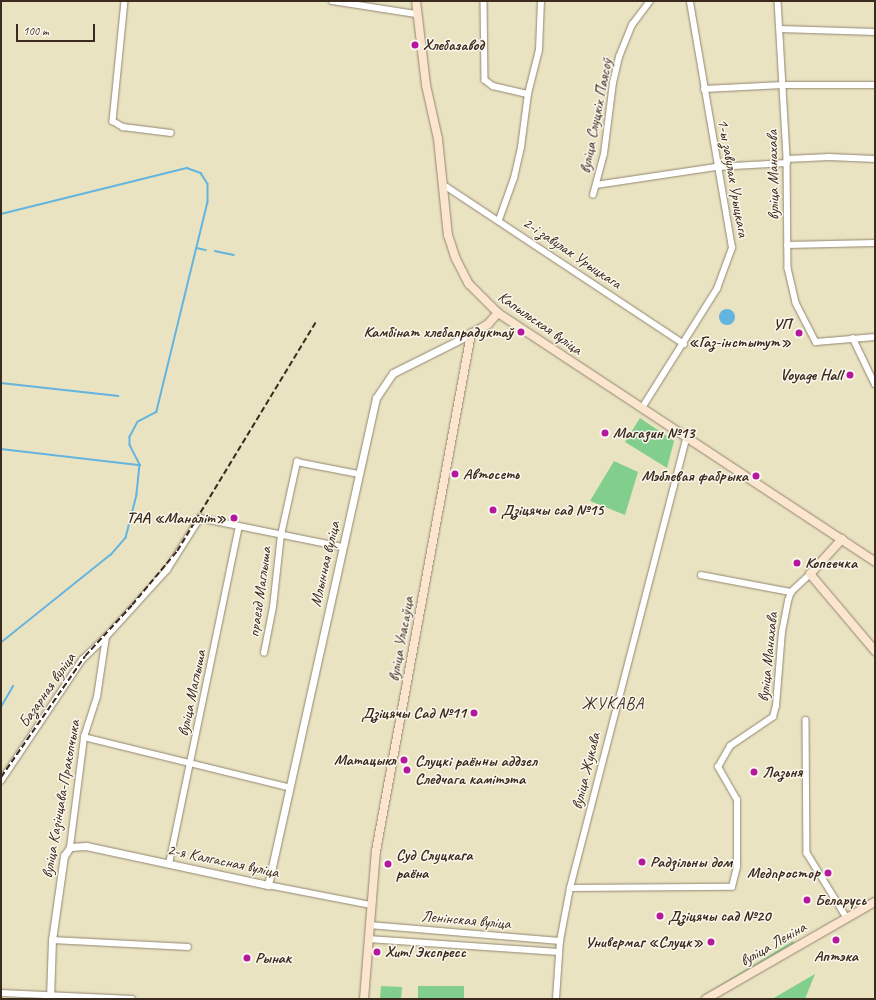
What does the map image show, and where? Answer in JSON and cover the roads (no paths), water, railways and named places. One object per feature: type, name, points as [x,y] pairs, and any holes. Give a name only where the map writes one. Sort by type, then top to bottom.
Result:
[{"type":"main road","name":"Капыльская вуліца","points":[[416,1],[416,14],[444,186],[448,235],[458,265],[469,284],[498,313],[687,436],[875,562]]},
{"type":"main road","name":"Млынная вуліца","points":[[471,334],[488,324],[498,313]]},
{"type":"main road","name":"вуліца Уласаўца","points":[[364,999],[370,905],[376,851],[471,334]]},
{"type":"main road","points":[[842,539],[810,574],[875,651]]},
{"type":"main road","name":"вуліца Леніна","points":[[706,999],[875,902]]},
{"type":"street","points":[[125,1],[113,121],[123,127],[171,133]]},
{"type":"street","points":[[332,1],[416,14]]},
{"type":"street","points":[[484,1],[485,80],[493,86],[528,94]]},
{"type":"street","points":[[499,220],[514,178],[528,94],[539,50],[541,1]]},
{"type":"street","name":"вуліца Слуцкіх Паясоў","points":[[593,195],[604,154],[613,83],[619,57],[632,25],[650,1]]},
{"type":"street","name":"1-ы завулак Урыцкага","points":[[642,408],[684,344],[717,289],[732,248],[716,168],[690,1]]},
{"type":"street","name":"вуліца Манахава","points":[[778,1],[784,85],[787,161],[788,268],[796,303],[816,342],[853,338]]},
{"type":"street","points":[[780,29],[875,32]]},
{"type":"street","points":[[704,89],[784,85],[875,85]]},
{"type":"street","points":[[596,186],[716,168],[829,157],[875,158]]},
{"type":"street","name":"2-і завулак Урыцкага","points":[[444,186],[499,220],[684,344]]},
{"type":"street","points":[[787,245],[875,243]]},
{"type":"street","name":"Млынная вуліца","points":[[268,885],[288,787],[343,547],[372,409],[383,384],[393,373],[406,364],[471,334]]},
{"type":"street","points":[[875,337],[853,338],[875,384]]},
{"type":"street","name":"вуліца Жукава","points":[[556,999],[560,941],[570,888],[687,436]]},
{"type":"street","name":"праезд Маглыша","points":[[264,653],[273,608],[281,535],[296,462],[359,474]]},
{"type":"street","points":[[106,637],[167,570],[200,518],[343,547]]},
{"type":"street","name":"вуліца Маглыша","points":[[169,864],[191,764],[239,527]]},
{"type":"street","points":[[701,574],[791,592]]},
{"type":"street","name":"вуліца Манахава","points":[[570,888],[732,887],[737,873],[737,800],[718,767],[730,746],[773,717],[776,706],[782,632],[791,592],[810,574]]},
{"type":"street","name":"вуліца Казінцава-Пракопчыка","points":[[50,997],[52,940],[64,856],[70,847],[84,736],[98,697],[106,637]]},
{"type":"street","name":"Базарная вуліца","points":[[1,781],[82,660],[106,637]]},
{"type":"street","points":[[806,720],[807,853],[847,918]]},
{"type":"street","points":[[84,736],[191,764],[288,787]]},
{"type":"street","name":"2-я Калгасная вуліца","points":[[70,847],[86,846],[370,905]]},
{"type":"street","name":"Ленінская вуліца","points":[[369,925],[560,941]]},
{"type":"street","name":"Ленінская вуліца","points":[[368,938],[559,952]]},
{"type":"street","points":[[52,940],[188,947]]},
{"type":"street","points":[[1,993],[50,997],[132,999]]},
{"type":"water","points":[[727,309],[733,311],[735,317],[733,323],[727,325],[721,323],[719,317],[721,311]]},
{"type":"waterway","points":[[1,214],[187,168],[201,173],[208,184],[208,202],[157,412],[138,422],[130,437],[130,445],[140,465],[137,495],[126,538],[111,555],[1,643]]},
{"type":"waterway","points":[[197,248],[206,250]]},
{"type":"waterway","points":[[215,251],[234,255]]},
{"type":"waterway","points":[[1,383],[118,396]]},
{"type":"waterway","points":[[1,449],[140,465]]},
{"type":"waterway","points":[[1,707],[13,686]]},
{"type":"railway","points":[[1,777],[85,656],[132,605],[177,551],[317,320]]},
{"type":"place","name":"Хлебазавод","points":[[415,45]]},
{"type":"place","name":"Камбінат хлебапрадуктаў","points":[[521,332]]},
{"type":"place","name":"УП «Газ-інстытут»","points":[[799,333]]},
{"type":"place","name":"Voyage Hall","points":[[850,375]]},
{"type":"place","name":"Магазин №13","points":[[605,433]]},
{"type":"place","name":"Автосеть","points":[[455,474]]},
{"type":"place","name":"Мэблевая фабрыка","points":[[756,476]]},
{"type":"place","name":"Дзіцячы сад №15","points":[[493,510]]},
{"type":"place","name":"ТАА «Маналіт»","points":[[234,518]]},
{"type":"place","name":"Копеечка","points":[[797,563]]},
{"type":"place","name":"Дзіцячы Сад №11","points":[[474,713]]},
{"type":"place","name":"Матацыкл","points":[[404,760]]},
{"type":"place","name":"Слуцкі раённы аддзел Следчага камітэта","points":[[407,770]]},
{"type":"place","name":"Лазьня","points":[[754,772]]},
{"type":"place","name":"Радзільны дом","points":[[642,862]]},
{"type":"place","name":"Суд Слуцкага раёна","points":[[388,864]]},
{"type":"place","name":"Медпростор","points":[[828,873]]},
{"type":"place","name":"Беларусь","points":[[807,900]]},
{"type":"place","name":"Дзіцячы сад №20","points":[[660,916]]},
{"type":"place","name":"Аптэка","points":[[836,940]]},
{"type":"place","name":"Универмаг «Слуцк»","points":[[711,942]]},
{"type":"place","name":"Хит! Экспресс","points":[[377,952]]},
{"type":"place","name":"Рынак","points":[[247,958]]},
{"type":"district","name":"ЖУКАВА","points":[[613,704]]}]
